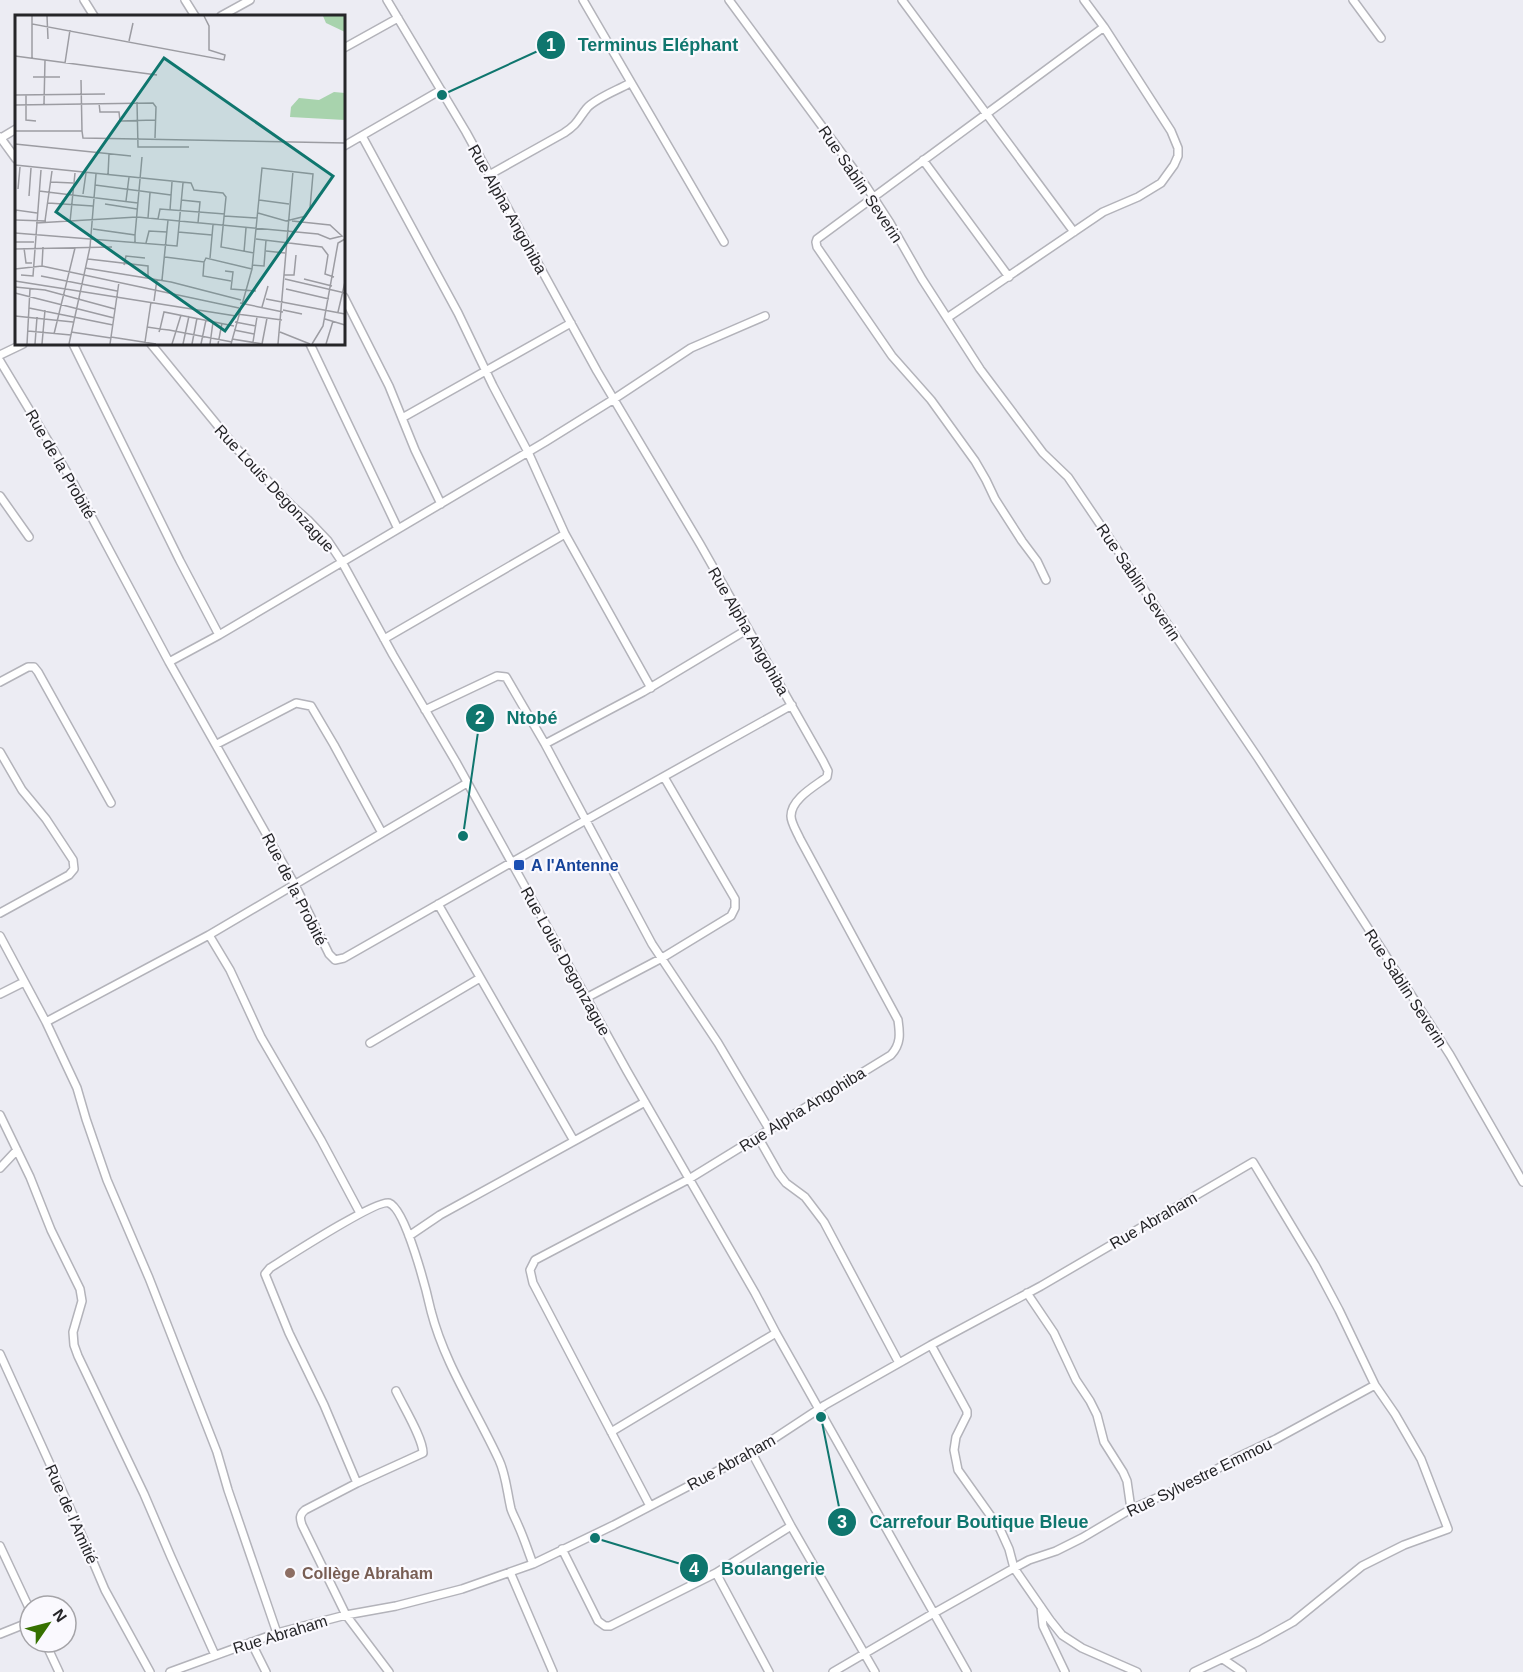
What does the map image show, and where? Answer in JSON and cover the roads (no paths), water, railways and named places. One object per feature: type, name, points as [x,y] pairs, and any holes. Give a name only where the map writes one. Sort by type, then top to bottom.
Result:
[{"type":"street","points":[[84,0],[93,15]]},
{"type":"street","points":[[185,0],[194,15]]},
{"type":"street","points":[[223,15],[250,0]]},
{"type":"street","name":"Rue Alpha Angohiba","points":[[387,0],[441,90],[614,399],[828,771],[827,777],[802,796],[794,806],[791,816],[800,839],[898,1020],[899,1044],[891,1055],[689,1179],[535,1260],[530,1270],[533,1283],[611,1431]]},
{"type":"street","points":[[583,0],[724,243]]},
{"type":"street","name":"Rue Sablin Severin","points":[[729,0],[873,197],[980,369],[1043,453],[1068,477],[1258,758],[1450,1055],[1523,1182]]},
{"type":"street","points":[[902,0],[1074,232]]},
{"type":"street","points":[[947,318],[1103,212],[1161,183],[1178,156],[1178,148],[1171,131],[1084,0]]},
{"type":"street","points":[[1353,0],[1381,38]]},
{"type":"street","points":[[345,47],[398,18]]},
{"type":"street","points":[[1046,580],[1037,561],[995,499],[975,461],[931,400],[892,356],[817,247],[816,242],[873,197],[1104,27]]},
{"type":"street","points":[[489,174],[572,128],[588,107],[630,83]]},
{"type":"street","points":[[345,145],[441,90]]},
{"type":"street","points":[[15,130],[0,137],[15,158]]},
{"type":"street","points":[[362,136],[458,313],[528,452],[565,534],[651,688]]},
{"type":"street","points":[[923,160],[1009,277]]},
{"type":"street","points":[[345,299],[389,386],[415,450],[441,504]]},
{"type":"street","points":[[169,662],[219,635],[528,452],[691,348],[765,316]]},
{"type":"street","points":[[402,418],[572,323]]},
{"type":"street","points":[[0,355],[21,345]]},
{"type":"street","points":[[73,345],[219,635]]},
{"type":"street","name":"Rue Louis Degonzague","points":[[152,345],[242,456],[328,541],[342,562],[967,1672]]},
{"type":"street","points":[[310,345],[398,529]]},
{"type":"street","name":"Rue de la Probité","points":[[0,361],[74,484],[169,662],[295,885],[329,954],[335,960],[344,958],[510,862],[792,705]]},
{"type":"street","points":[[0,496],[29,537]]},
{"type":"street","points":[[384,639],[565,534]]},
{"type":"street","points":[[545,744],[651,688],[748,629]]},
{"type":"street","points":[[0,682],[28,667],[33,667],[38,672],[111,803]]},
{"type":"street","points":[[425,711],[496,676],[506,677],[545,744],[652,944],[718,1043],[769,1129]]},
{"type":"street","points":[[217,744],[296,703],[311,706],[382,832]]},
{"type":"street","points":[[0,752],[22,790],[46,819],[73,860],[74,869],[69,875],[0,913]]},
{"type":"street","points":[[586,998],[662,958],[731,916],[735,908],[735,899],[664,777]]},
{"type":"street","points":[[46,1022],[209,934],[467,783]]},
{"type":"street","points":[[438,904],[574,1141]]},
{"type":"street","points":[[209,934],[230,970],[261,1037],[360,1213]]},
{"type":"street","points":[[0,936],[46,1022],[76,1088],[107,1180],[149,1278],[218,1452],[228,1490],[277,1633]]},
{"type":"street","points":[[370,1043],[480,978]]},
{"type":"street","points":[[0,994],[24,982]]},
{"type":"street","points":[[409,1236],[441,1215],[645,1102]]},
{"type":"street","points":[[0,1115],[80,1290],[82,1301],[73,1332],[78,1356],[148,1502],[215,1655]]},
{"type":"street","points":[[758,1137],[779,1174],[786,1183],[813,1205],[824,1222],[899,1363]]},
{"type":"street","points":[[0,1168],[17,1150]]},
{"type":"street","name":"Rue Abraham","points":[[170,1672],[277,1633],[442,1594],[533,1564],[752,1453],[819,1409],[1027,1293],[1253,1162],[1320,1274],[1376,1386]]},
{"type":"street","points":[[357,1483],[324,1405],[289,1333],[265,1274],[270,1268],[360,1213],[384,1202],[394,1206],[409,1236],[439,1340],[500,1462],[512,1510],[533,1564]]},
{"type":"street","points":[[1027,1293],[1054,1332],[1076,1380],[1097,1414],[1104,1442],[1127,1482],[1131,1509]]},
{"type":"street","points":[[650,1506],[611,1431],[776,1333]]},
{"type":"street","points":[[931,1345],[967,1411],[956,1437],[954,1450],[958,1470],[1000,1529],[1014,1568],[1062,1635],[1082,1648],[1137,1672]]},
{"type":"street","name":"Rue de l'Amitié","points":[[0,1353],[105,1590],[150,1672]]},
{"type":"street","points":[[1194,1672],[1293,1622],[1362,1566],[1404,1545],[1448,1529],[1421,1459],[1376,1386]]},
{"type":"street","name":"Rue Sylvestre Emmou","points":[[834,1672],[1029,1560],[1056,1551],[1131,1509],[1198,1480],[1376,1386]]},
{"type":"street","points":[[389,1672],[346,1615],[302,1526],[300,1517],[305,1510],[423,1453],[418,1437],[396,1391]]},
{"type":"street","points":[[752,1453],[874,1672]]},
{"type":"street","points":[[562,1549],[598,1621],[605,1626],[610,1626],[716,1573],[791,1526]]},
{"type":"street","points":[[0,1546],[2,1556],[22,1594]]},
{"type":"street","points":[[510,1572],[553,1672]]},
{"type":"street","points":[[716,1573],[769,1672]]},
{"type":"street","points":[[1041,1607],[1043,1626],[1065,1672]]},
{"type":"street","points":[[0,1634],[18,1627]]},
{"type":"street","points":[[251,1642],[266,1672]]},
{"type":"street","points":[[51,1654],[59,1672]]},
{"type":"street","points":[[1223,1659],[1242,1672]]},
{"type":"place","name":"Terminus Eléphant","points":[[442,95]]},
{"type":"place","name":"Ntobé","points":[[463,836]]},
{"type":"place","name":"A l'Antenne","points":[[519,865]]},
{"type":"place","name":"Carrefour Boutique Bleue","points":[[821,1417]]},
{"type":"place","name":"Boulangerie","points":[[595,1538]]},
{"type":"place","name":"Collège Abraham","points":[[290,1573]]}]
